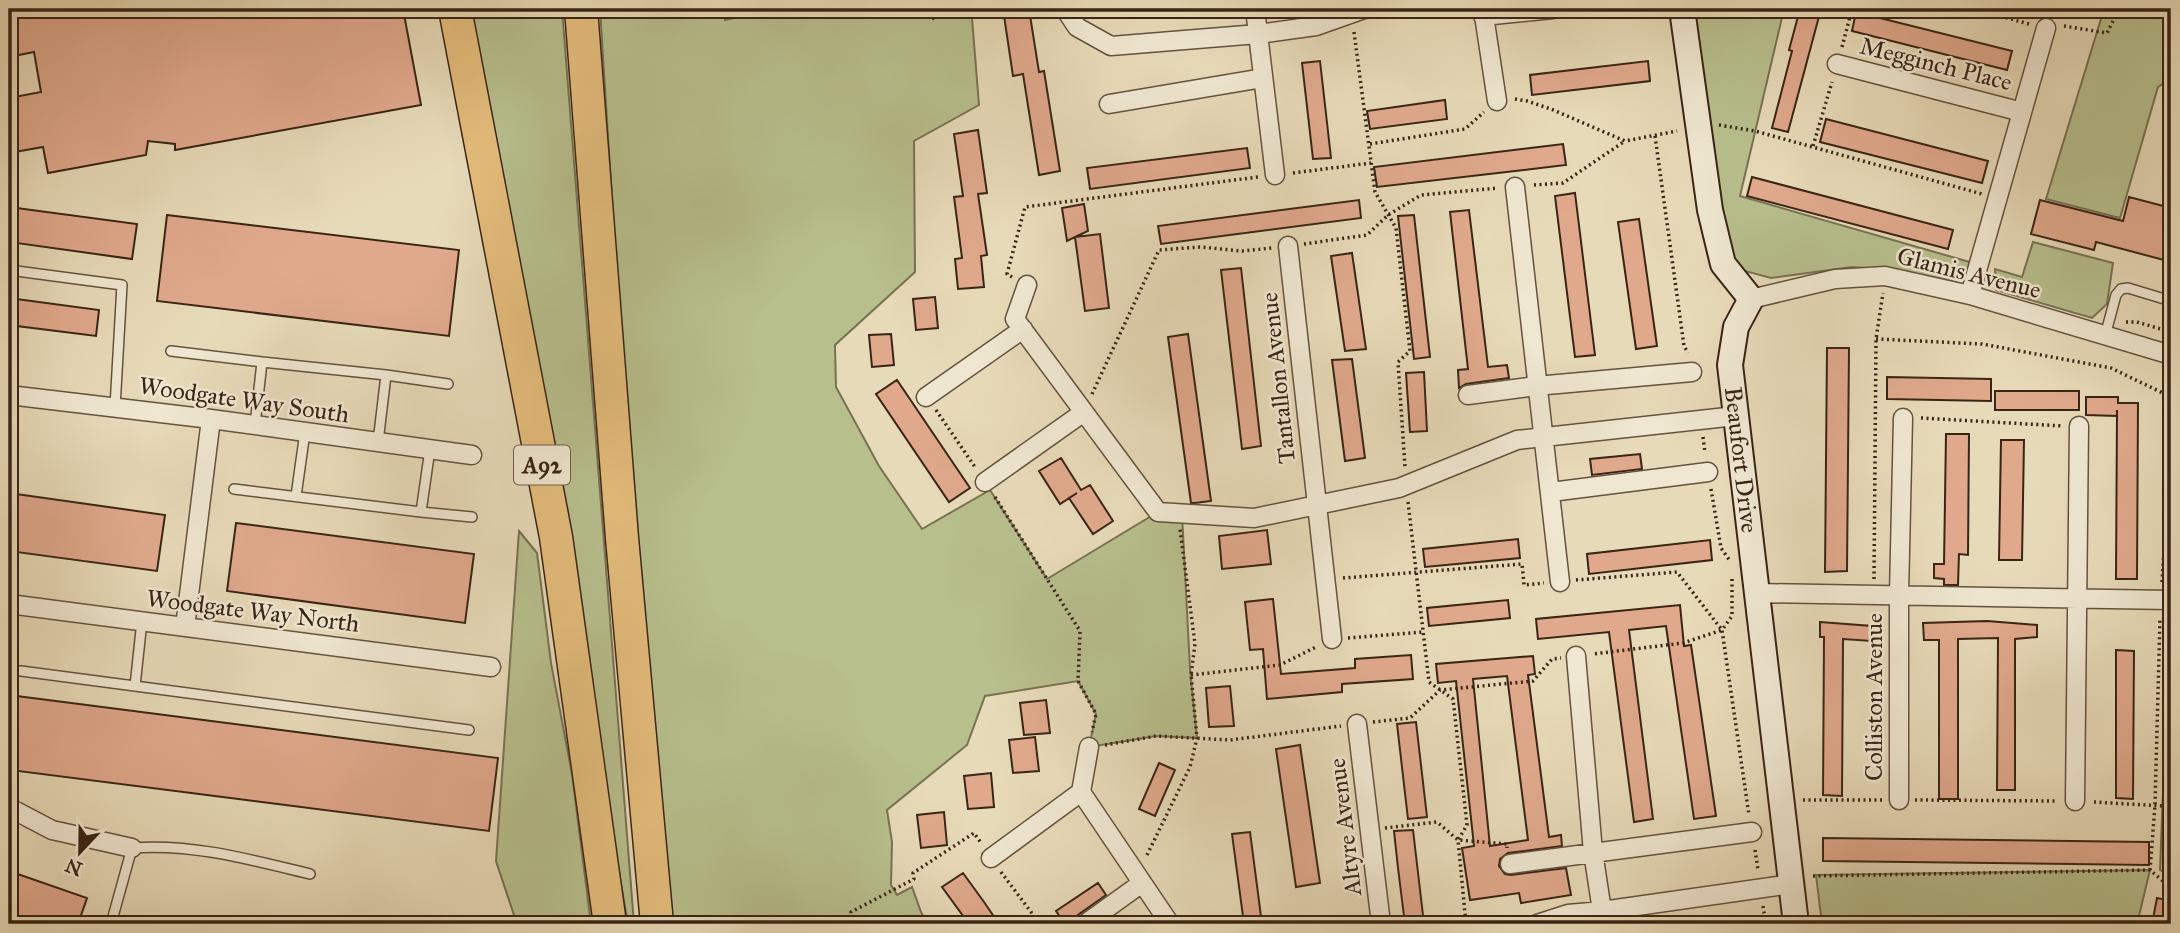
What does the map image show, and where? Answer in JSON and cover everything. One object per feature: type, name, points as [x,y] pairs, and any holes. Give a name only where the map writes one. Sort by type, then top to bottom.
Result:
[{"type":"highway","name":"A92","points":[[455,9],[556,537],[610,924]]},
{"type":"highway","points":[[581,9],[623,551],[657,924]]},
{"type":"street","points":[[1065,9],[1077,27],[1111,46],[1258,34],[1316,26],[1364,9]]},
{"type":"street","points":[[1255,9],[1275,175]]},
{"type":"street","points":[[1497,101],[1483,12],[1553,9]]},
{"type":"street","points":[[1682,9],[1710,210],[1723,264],[1751,299]]},
{"type":"street","name":"Megginch Place","points":[[1970,295],[2046,28]]},
{"type":"street","name":"Megginch Place","points":[[1837,65],[2022,112]]},
{"type":"street","points":[[1109,104],[1263,78]]},
{"type":"street","points":[[1514,187],[1560,582]]},
{"type":"street","name":"Tantallon Avenue","points":[[1288,246],[1332,639]]},
{"type":"street","name":"Glamis Avenue","points":[[1751,299],[1835,279],[1885,276],[2107,328],[2171,355]]},
{"type":"street","points":[[1027,285],[1015,318],[1157,512],[1254,518],[1399,488],[1517,440],[1736,416]]},
{"type":"street","name":"Beaufort Drive","points":[[1751,299],[1736,327],[1730,365],[1796,924]]},
{"type":"street","points":[[926,397],[1023,329]]},
{"type":"street","points":[[1468,395],[1692,372]]},
{"type":"street","name":"Woodgate Way South","points":[[9,395],[211,419],[472,455]]},
{"type":"street","points":[[985,482],[1084,412]]},
{"type":"street","name":"Colliston Avenue","points":[[1899,800],[1899,595],[1903,418]]},
{"type":"street","points":[[185,627],[211,419]]},
{"type":"street","points":[[2075,801],[2079,426]]},
{"type":"street","points":[[1551,492],[1708,472]]},
{"type":"street","name":"Colliston Avenue","points":[[1756,593],[2166,599]]},
{"type":"street","name":"Woodgate Way North","points":[[9,604],[491,667]]},
{"type":"street","points":[[1576,656],[1593,852],[1603,918]]},
{"type":"street","name":"Altyre Avenue","points":[[1357,724],[1381,924]]},
{"type":"street","points":[[1089,747],[1082,792],[1170,924]]},
{"type":"street","points":[[990,858],[1082,792]]},
{"type":"street","points":[[9,804],[12,809],[52,830],[132,848]]},
{"type":"street","points":[[1510,864],[1752,832]]},
{"type":"street","points":[[1085,924],[1139,879]]},
{"type":"street","points":[[1537,924],[1568,914],[1603,918],[1791,884]]},
{"type":"lane","points":[[9,270],[122,285],[115,407]]},
{"type":"lane","points":[[2107,328],[2116,295],[2121,289],[2129,288],[2171,301]]},
{"type":"lane","points":[[171,351],[448,384]]},
{"type":"lane","points":[[255,425],[262,362]]},
{"type":"lane","points":[[378,442],[386,375]]},
{"type":"lane","points":[[296,496],[305,432]]},
{"type":"lane","points":[[421,512],[430,449]]},
{"type":"lane","points":[[234,489],[472,517]]},
{"type":"lane","points":[[135,686],[142,621]]},
{"type":"lane","points":[[21,671],[468,730]]},
{"type":"lane","points":[[112,924],[132,848],[158,846],[223,854],[310,874]]},
{"type":"path","points":[[932,19],[945,9]]},
{"type":"path","points":[[1974,9],[2046,28],[2066,26],[2107,33],[2119,9]]},
{"type":"path","points":[[1369,144],[1465,129],[1497,101],[1527,101],[1595,126],[1625,141]]},
{"type":"path","points":[[1084,412],[1159,250],[1200,247],[1242,251],[1367,236],[1388,215],[1421,195],[1563,183],[1625,141],[1723,125],[1755,131],[1998,198]]},
{"type":"path","points":[[1655,136],[1684,346],[1690,356],[1692,372]]},
{"type":"path","points":[[1027,285],[1007,274],[1025,206],[1371,163]]},
{"type":"path","points":[[1874,595],[1876,339],[1885,276]]},
{"type":"path","points":[[2107,328],[2137,322],[2171,332]]},
{"type":"path","points":[[1876,339],[1982,344],[2111,368],[2171,397]]},
{"type":"path","points":[[926,397],[985,482],[1080,631],[1078,681],[1096,714],[1089,747],[1156,736],[1230,740],[1410,718],[1440,690],[1533,681],[1552,659],[1683,643],[1722,630],[1732,616],[1731,576]]},
{"type":"path","points":[[1903,418],[2079,426]]},
{"type":"path","points":[[1700,419],[1721,548],[1731,562]]},
{"type":"path","points":[[2150,870],[2166,599],[2171,438]]},
{"type":"path","points":[[1139,879],[1190,766],[1197,738],[1191,675],[1195,644],[1178,513]]},
{"type":"path","points":[[1325,580],[1522,564],[1524,585],[1678,572],[1722,630],[1760,888]]},
{"type":"path","points":[[1191,675],[1280,665],[1332,639],[1423,632]]},
{"type":"path","points":[[1781,800],[2075,801],[2155,805],[2171,809]]},
{"type":"path","points":[[1370,830],[1437,822],[1458,840],[1507,844],[1510,864]]},
{"type":"path","points":[[852,924],[851,912],[914,879],[914,873],[974,833],[1040,924]]},
{"type":"path","points":[[1791,884],[1816,875],[2150,870],[2171,888]]},
{"type":"green space","points":[[469,9],[562,9],[634,924],[628,924]]},
{"type":"green space","points":[[600,9],[724,9],[725,20],[777,9],[966,9],[972,18],[979,105],[914,141],[915,272],[835,345],[836,387],[879,466],[922,529],[990,490],[1047,579],[1158,512],[1182,514],[1190,669],[1197,738],[1156,736],[1089,747],[1096,714],[1078,681],[985,696],[967,745],[887,810],[892,842],[891,885],[897,895],[912,887],[928,924],[668,924],[618,295]]},
{"type":"green space","points":[[1693,9],[1784,9],[1740,196],[1973,263],[1951,281],[1900,271],[1852,267],[1771,278],[1741,270],[1728,252]]},
{"type":"green space","points":[[2104,9],[2171,9],[2171,79],[2158,87],[2120,218],[2046,199]]},
{"type":"green space","points":[[2033,242],[2113,263],[2107,304],[2092,318],[1996,290],[1995,269],[2022,277]]},
{"type":"green space","points":[[519,531],[537,553],[551,663],[572,774],[591,924],[517,924],[496,861]]},
{"type":"green space","points":[[2171,584],[2171,876],[2160,870]]},
{"type":"green space","points":[[2150,870],[2137,924],[1989,924],[1967,920],[1965,924],[1822,924],[1816,875]]},
{"type":"building","points":[[9,9],[403,9],[421,105],[175,150],[175,144],[148,141],[146,155],[48,173],[43,147],[9,153],[9,98],[41,92],[34,52],[9,57]]},
{"type":"building","points":[[1003,9],[1029,9],[1039,72],[1044,71],[1060,171],[1039,175],[1023,74],[1013,76]]},
{"type":"building","points":[[1800,9],[1821,9],[1788,132],[1772,128]]},
{"type":"building","points":[[1856,12],[2012,51],[2007,70],[1852,31]]},
{"type":"building","points":[[1320,61],[1331,158],[1313,159],[1302,63]]},
{"type":"building","points":[[1648,61],[1650,81],[1532,95],[1530,75]]},
{"type":"building","points":[[1445,100],[1447,119],[1370,129],[1367,111]]},
{"type":"building","points":[[1826,119],[1988,161],[1982,183],[1820,142]]},
{"type":"building","points":[[978,130],[987,193],[978,194],[987,255],[981,256],[984,287],[958,289],[955,259],[962,258],[954,197],[963,196],[954,134]]},
{"type":"building","points":[[1563,144],[1566,165],[1377,187],[1374,167]]},
{"type":"building","points":[[1247,148],[1250,168],[1090,189],[1087,168]]},
{"type":"building","points":[[1752,177],[1953,230],[1948,249],[1747,196]]},
{"type":"building","points":[[1575,193],[1595,355],[1575,357],[1555,196]]},
{"type":"building","points":[[2129,197],[2171,208],[2171,250],[2167,249],[2164,260],[2096,242],[2094,250],[2031,234],[2040,200],[2123,221]]},
{"type":"building","points":[[1359,200],[1361,218],[1161,244],[1158,226]]},
{"type":"building","points":[[1084,204],[1088,231],[1067,241],[1062,208]]},
{"type":"building","points":[[9,207],[137,224],[132,259],[9,242]]},
{"type":"building","points":[[1469,210],[1488,367],[1507,365],[1509,378],[1466,384],[1459,388],[1458,370],[1468,369],[1450,212]]},
{"type":"building","points":[[167,215],[459,250],[449,336],[157,301]]},
{"type":"building","points":[[1414,215],[1430,357],[1414,359],[1398,216]]},
{"type":"building","points":[[1639,219],[1657,346],[1636,349],[1618,222]]},
{"type":"building","points":[[1100,234],[1109,308],[1085,311],[1075,237]]},
{"type":"building","points":[[1352,253],[1366,349],[1345,351],[1331,256]]},
{"type":"building","points":[[1241,268],[1261,446],[1242,449],[1221,270]]},
{"type":"building","points":[[935,297],[938,328],[916,330],[913,299]]},
{"type":"building","points":[[9,298],[99,310],[96,336],[9,325]]},
{"type":"building","points":[[891,334],[894,365],[872,367],[869,335]]},
{"type":"building","points":[[1188,334],[1211,501],[1195,503],[1191,503],[1168,337]]},
{"type":"building","points":[[1827,348],[1849,348],[1847,571],[1825,572]]},
{"type":"building","points":[[1352,359],[1365,458],[1345,461],[1332,360]]},
{"type":"building","points":[[1424,372],[1427,431],[1410,432],[1406,373]]},
{"type":"building","points":[[1887,377],[1991,379],[1991,401],[1887,399]]},
{"type":"building","points":[[897,380],[970,488],[949,502],[876,394]]},
{"type":"building","points":[[1995,391],[2079,391],[2079,410],[1995,410]]},
{"type":"building","points":[[2086,397],[2118,397],[2118,403],[2138,403],[2137,579],[2116,579],[2117,416],[2086,415]]},
{"type":"building","points":[[1946,434],[1969,434],[1968,555],[1959,554],[1958,585],[1944,585],[1944,579],[1934,578],[1934,564],[1944,564]]},
{"type":"building","points":[[2001,440],[2024,440],[2022,560],[1999,560]]},
{"type":"building","points":[[1640,454],[1642,469],[1592,475],[1590,459]]},
{"type":"building","points":[[1061,458],[1081,490],[1090,485],[1113,521],[1093,534],[1069,498],[1060,504],[1039,471]]},
{"type":"building","points":[[9,493],[165,515],[157,571],[9,551]]},
{"type":"building","points":[[236,523],[474,554],[465,623],[227,591]]},
{"type":"building","points":[[1267,530],[1271,564],[1222,569],[1219,536]]},
{"type":"building","points":[[1518,539],[1520,558],[1425,567],[1423,549]]},
{"type":"building","points":[[1710,540],[1712,560],[1589,574],[1587,554]]},
{"type":"building","points":[[1273,599],[1281,674],[1355,668],[1355,659],[1411,655],[1413,679],[1342,684],[1342,692],[1267,699],[1263,649],[1250,650],[1245,602]]},
{"type":"building","points":[[1508,600],[1510,618],[1429,626],[1427,608]]},
{"type":"building","points":[[1680,605],[1684,646],[1691,645],[1716,816],[1694,819],[1666,626],[1629,630],[1653,819],[1634,822],[1609,632],[1538,639],[1536,619]]},
{"type":"building","points":[[1987,621],[2037,625],[2037,637],[2015,639],[2015,790],[1997,790],[1998,638],[1958,639],[1958,799],[1939,799],[1939,640],[1924,640],[1923,623]]},
{"type":"building","points":[[1820,622],[1872,626],[1872,641],[1843,639],[1842,796],[1823,795],[1824,637],[1820,637]]},
{"type":"building","points":[[2116,650],[2134,651],[2133,799],[2116,798]]},
{"type":"building","points":[[1533,656],[1535,674],[1528,675],[1549,837],[1561,835],[1562,846],[1508,853],[1500,859],[1499,866],[1505,874],[1511,875],[1566,868],[1571,895],[1521,903],[1519,893],[1470,900],[1462,848],[1474,846],[1456,681],[1438,683],[1436,664]],"holes":[[[1507,676],[1528,840],[1490,846],[1473,679]]]},
{"type":"building","points":[[1230,686],[1234,726],[1209,727],[1206,688]]},
{"type":"building","points":[[9,695],[498,758],[489,831],[10,770],[14,739],[9,739]]},
{"type":"building","points":[[1046,700],[1050,733],[1024,735],[1020,703]]},
{"type":"building","points":[[1416,722],[1427,817],[1408,819],[1397,724]]},
{"type":"building","points":[[1035,737],[1039,771],[1013,773],[1009,740]]},
{"type":"building","points":[[1300,745],[1320,883],[1296,887],[1276,749]]},
{"type":"building","points":[[1159,763],[1175,770],[1155,816],[1139,809]]},
{"type":"building","points":[[991,773],[994,807],[968,809],[964,776]]},
{"type":"building","points":[[944,812],[947,845],[921,848],[917,815]]},
{"type":"building","points":[[1413,830],[1424,924],[1405,924],[1398,868],[1394,831]]},
{"type":"building","points":[[1250,832],[1262,924],[1244,924],[1232,834]]},
{"type":"building","points":[[1823,838],[2149,842],[2149,865],[1823,861]]},
{"type":"building","points":[[9,871],[87,898],[78,924],[9,924]]},
{"type":"building","points":[[963,873],[999,924],[969,924],[942,887]]},
{"type":"building","points":[[1098,883],[1106,895],[1078,915],[1074,924],[1065,924],[1056,911]]},
{"type":"building","points":[[2157,898],[2171,901],[2171,924],[2152,924]]}]
